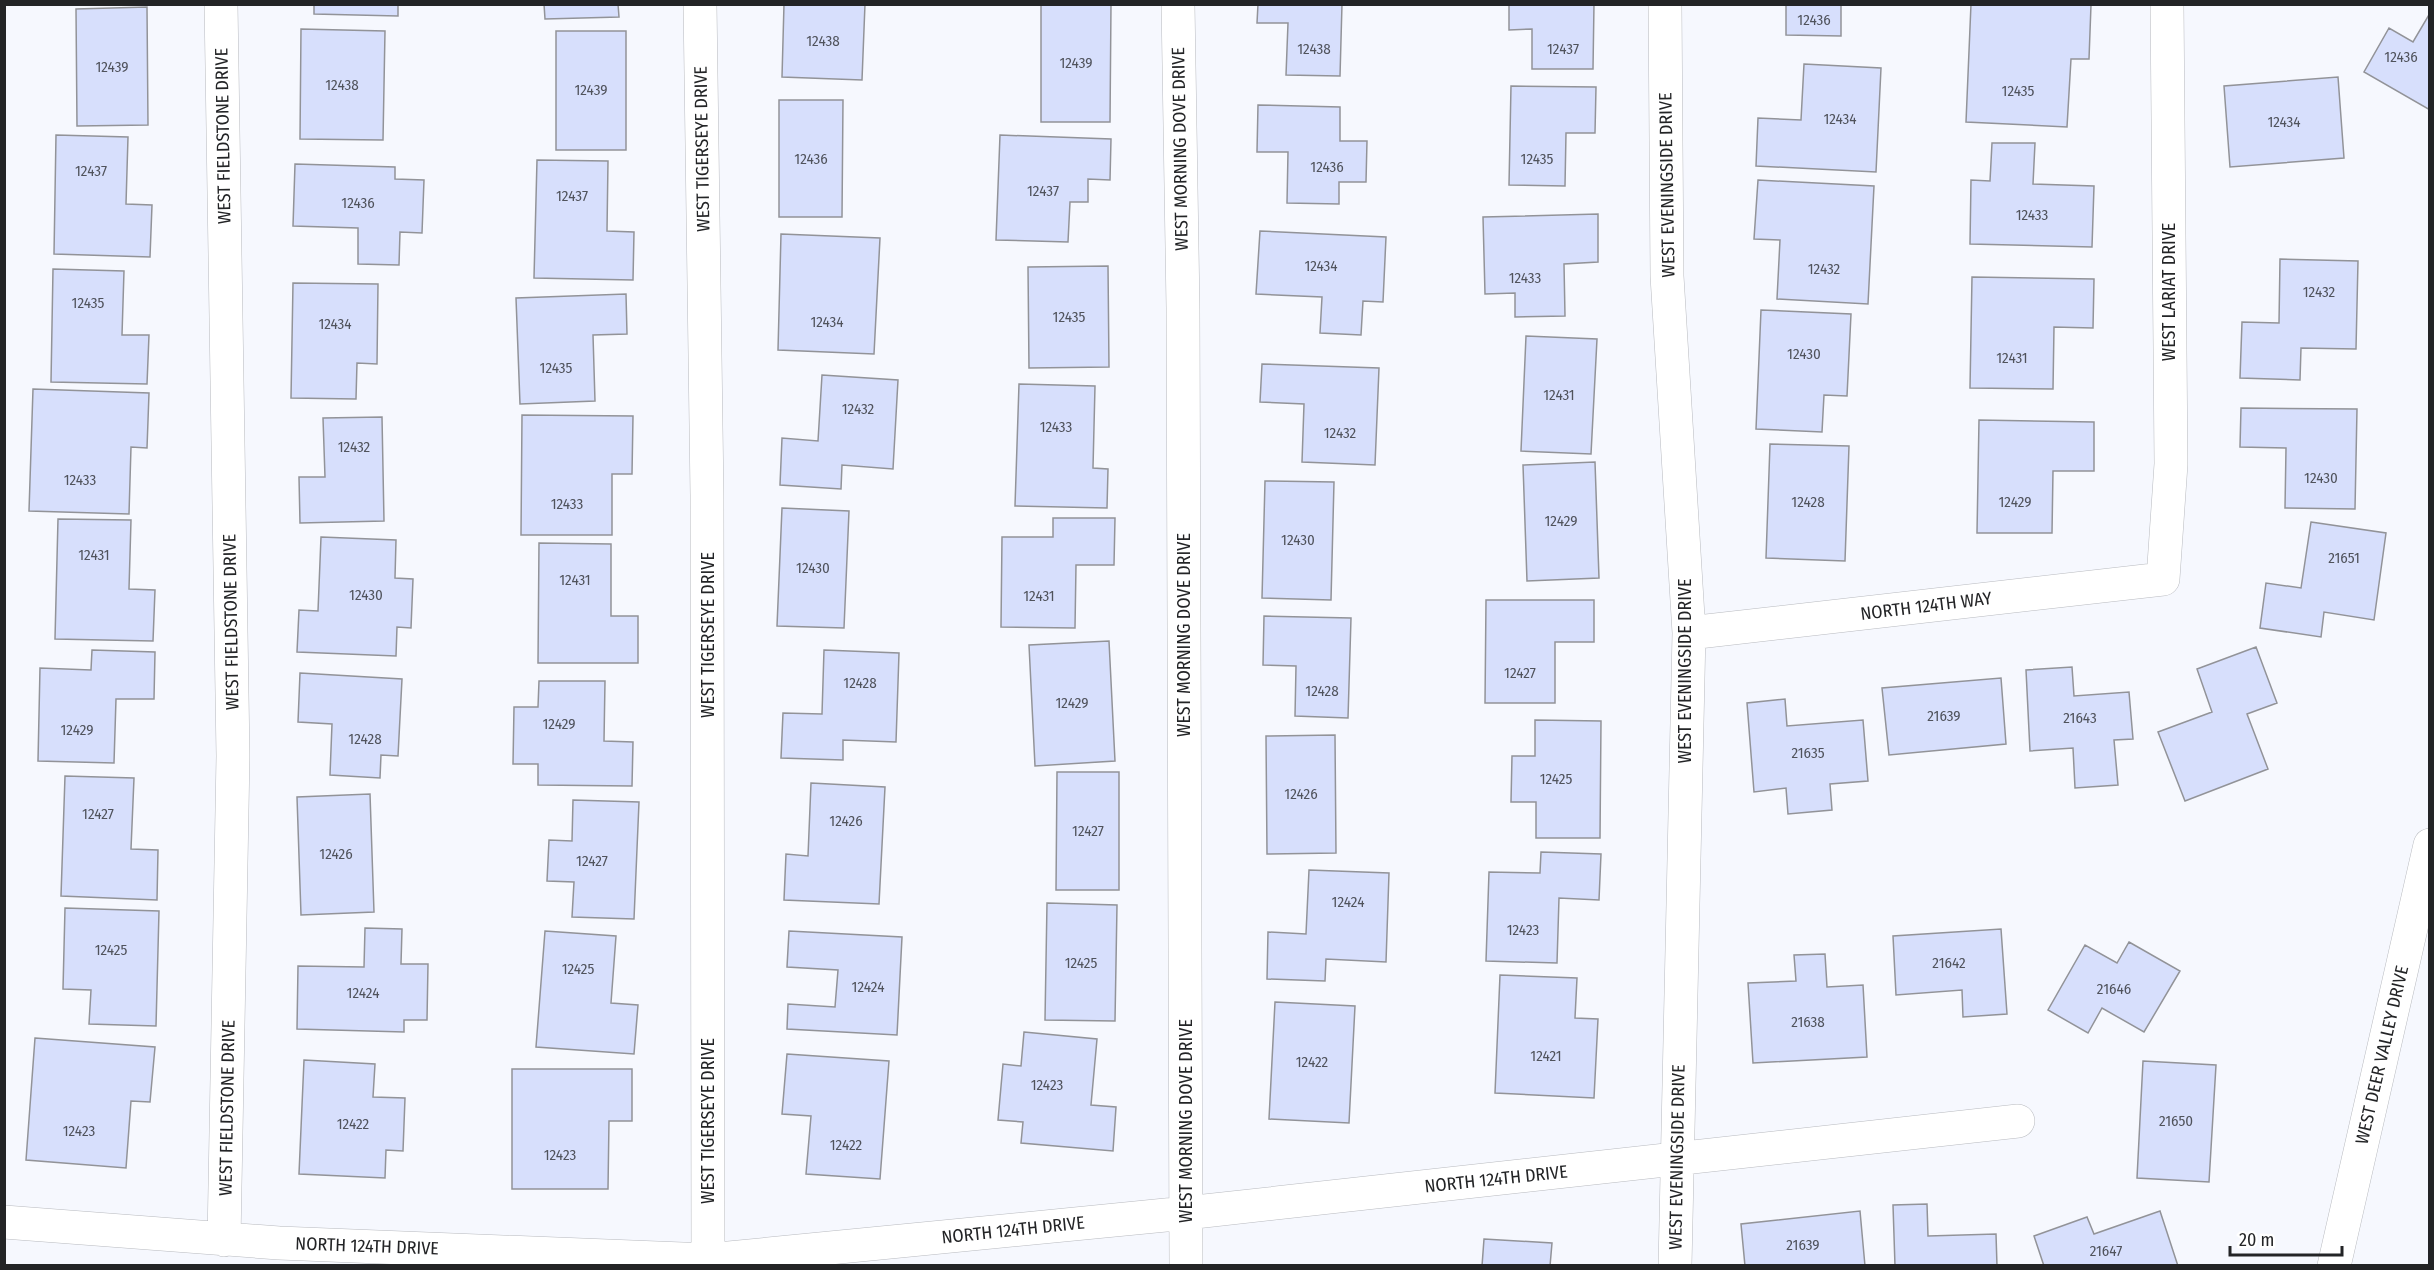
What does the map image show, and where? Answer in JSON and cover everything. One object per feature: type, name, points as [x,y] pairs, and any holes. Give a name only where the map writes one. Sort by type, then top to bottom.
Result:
[{"type":"street","name":"WEST FIELDSTONE DRIVE","points":[[221,4],[233,756],[224,1240]]},
{"type":"street","name":"WEST TIGERSEYE DRIVE","points":[[700,4],[707,495],[708,1263]]},
{"type":"street","name":"WEST MORNING DOVE DRIVE","points":[[1178,4],[1183,308],[1186,1266]]},
{"type":"street","name":"WEST EVENINGSIDE DRIVE","points":[[1665,4],[1668,276],[1689,633],[1675,1266]]},
{"type":"street","name":"WEST LARIAT DRIVE","points":[[2163,579],[2171,464],[2167,4]]},
{"type":"street","name":"NORTH 124TH WAY","points":[[1689,633],[2163,579]]},
{"type":"street","name":"WEST DEER VALLEY DRIVE","points":[[2334,1266],[2430,845]]},
{"type":"street","name":"NORTH 124TH DRIVE","points":[[4,1222],[224,1240],[708,1263],[1676,1160],[2018,1121]]},
{"type":"building","points":[[314,4],[398,4],[398,16],[314,14]]},
{"type":"building","points":[[544,4],[618,4],[619,17],[545,19]]},
{"type":"building","points":[[784,4],[865,4],[862,80],[782,77]]},
{"type":"building","points":[[1111,4],[1110,122],[1041,122],[1041,5]]},
{"type":"building","points":[[1258,4],[1342,4],[1340,76],[1286,75],[1288,23],[1257,23]]},
{"type":"building","points":[[1509,4],[1594,4],[1593,69],[1532,69],[1532,29],[1509,30]]},
{"type":"building","points":[[1786,4],[1841,4],[1841,36],[1786,35]]},
{"type":"building","points":[[1971,4],[2091,5],[2089,59],[2071,59],[2067,127],[1966,122]]},
{"type":"building","points":[[147,7],[148,125],[77,126],[76,9]]},
{"type":"building","points":[[2430,13],[2430,110],[2364,72],[2389,28],[2413,42]]},
{"type":"building","points":[[301,29],[385,31],[383,140],[300,139]]},
{"type":"building","points":[[556,31],[626,31],[626,150],[556,150]]},
{"type":"building","points":[[1804,64],[1881,68],[1876,172],[1756,166],[1758,118],[1801,120]]},
{"type":"building","points":[[2338,77],[2344,158],[2230,167],[2224,86]]},
{"type":"building","points":[[1511,86],[1596,87],[1595,133],[1566,133],[1565,186],[1509,185]]},
{"type":"building","points":[[779,100],[843,100],[842,217],[779,217]]},
{"type":"building","points":[[1258,105],[1340,107],[1340,141],[1367,141],[1366,182],[1339,182],[1339,204],[1287,203],[1288,152],[1257,152]]},
{"type":"building","points":[[56,135],[128,137],[126,204],[152,205],[150,257],[54,254]]},
{"type":"building","points":[[1000,135],[1111,139],[1110,180],[1088,179],[1088,202],[1070,202],[1068,242],[996,240]]},
{"type":"building","points":[[1992,143],[2035,143],[2033,184],[2094,186],[2092,247],[1970,244],[1971,180],[1990,181]]},
{"type":"building","points":[[537,160],[608,161],[607,231],[634,232],[633,280],[534,278]]},
{"type":"building","points":[[295,164],[395,167],[395,179],[424,180],[422,233],[400,232],[399,265],[358,264],[358,228],[293,226]]},
{"type":"building","points":[[1758,180],[1874,186],[1868,304],[1777,299],[1780,240],[1754,239]]},
{"type":"building","points":[[1598,214],[1598,262],[1564,264],[1565,316],[1515,317],[1515,293],[1485,294],[1483,217]]},
{"type":"building","points":[[1260,231],[1386,237],[1383,302],[1363,301],[1361,335],[1320,333],[1322,297],[1256,294]]},
{"type":"building","points":[[781,234],[880,238],[874,354],[778,350]]},
{"type":"building","points":[[2280,259],[2358,261],[2356,349],[2301,348],[2300,380],[2240,378],[2242,322],[2279,323]]},
{"type":"building","points":[[1108,266],[1109,367],[1029,368],[1028,267]]},
{"type":"building","points":[[53,269],[124,271],[122,335],[149,335],[147,384],[51,382]]},
{"type":"building","points":[[1972,277],[2094,279],[2093,328],[2054,327],[2053,389],[1970,388]]},
{"type":"building","points":[[293,283],[378,284],[377,364],[357,363],[356,399],[291,398]]},
{"type":"building","points":[[626,294],[627,334],[593,335],[595,401],[520,404],[516,298]]},
{"type":"building","points":[[1761,310],[1851,314],[1847,396],[1824,395],[1822,432],[1756,429]]},
{"type":"building","points":[[1526,336],[1597,339],[1591,454],[1521,451]]},
{"type":"building","points":[[1262,364],[1379,368],[1375,465],[1302,462],[1304,404],[1260,402]]},
{"type":"building","points":[[822,375],[898,380],[893,469],[842,465],[841,489],[780,485],[782,438],[818,441]]},
{"type":"building","points":[[1019,384],[1095,386],[1093,468],[1108,469],[1107,508],[1015,506]]},
{"type":"building","points":[[33,389],[149,393],[147,448],[131,447],[129,514],[29,511]]},
{"type":"building","points":[[2241,408],[2357,409],[2355,509],[2285,508],[2286,448],[2240,447]]},
{"type":"building","points":[[522,415],[633,416],[632,474],[612,474],[612,535],[521,535]]},
{"type":"building","points":[[382,417],[384,521],[300,523],[299,477],[325,477],[323,418]]},
{"type":"building","points":[[1979,420],[2094,422],[2094,471],[2053,471],[2052,533],[1977,533]]},
{"type":"building","points":[[1770,444],[1849,446],[1845,561],[1766,558]]},
{"type":"building","points":[[1595,462],[1599,578],[1527,581],[1523,465]]},
{"type":"building","points":[[1265,481],[1334,482],[1331,600],[1262,598]]},
{"type":"building","points":[[782,508],[849,511],[844,628],[777,626]]},
{"type":"building","points":[[1053,518],[1115,518],[1114,565],[1076,565],[1075,628],[1001,627],[1002,537],[1053,537]]},
{"type":"building","points":[[58,519],[131,520],[129,589],[155,590],[153,641],[55,639]]},
{"type":"building","points":[[2311,522],[2386,533],[2374,620],[2324,612],[2321,637],[2260,628],[2266,583],[2301,588]]},
{"type":"building","points":[[321,537],[396,540],[395,578],[413,579],[411,628],[397,627],[396,656],[297,652],[299,610],[318,611]]},
{"type":"building","points":[[539,543],[611,544],[611,616],[638,616],[638,663],[538,663]]},
{"type":"building","points":[[1486,600],[1594,600],[1594,642],[1555,642],[1555,703],[1485,703]]},
{"type":"building","points":[[1264,616],[1351,618],[1348,718],[1295,716],[1296,666],[1263,665]]},
{"type":"building","points":[[1109,641],[1115,761],[1035,766],[1029,645]]},
{"type":"building","points":[[2256,647],[2277,703],[2247,714],[2268,769],[2185,801],[2158,732],[2212,712],[2197,669]]},
{"type":"building","points":[[92,650],[155,652],[154,699],[116,699],[114,763],[38,761],[40,668],[91,670]]},
{"type":"building","points":[[824,650],[899,653],[896,742],[843,740],[843,760],[781,758],[783,713],[822,714]]},
{"type":"building","points":[[2072,667],[2074,696],[2129,692],[2133,739],[2114,740],[2118,785],[2075,788],[2073,748],[2030,751],[2026,670]]},
{"type":"building","points":[[300,673],[402,679],[398,756],[381,755],[380,778],[330,775],[332,724],[298,722]]},
{"type":"building","points":[[2001,678],[2006,744],[1889,755],[1882,688]]},
{"type":"building","points":[[539,681],[605,681],[604,741],[633,742],[632,786],[538,785],[538,764],[513,764],[514,707],[538,707]]},
{"type":"building","points":[[1785,699],[1787,726],[1863,720],[1868,781],[1830,784],[1832,810],[1788,814],[1786,788],[1754,792],[1747,703]]},
{"type":"building","points":[[1535,720],[1601,721],[1600,838],[1536,838],[1536,802],[1511,802],[1512,756],[1535,756]]},
{"type":"building","points":[[1335,735],[1336,853],[1267,854],[1266,736]]},
{"type":"building","points":[[1057,772],[1119,772],[1119,890],[1056,890]]},
{"type":"building","points":[[65,776],[134,778],[131,849],[158,850],[157,900],[61,896]]},
{"type":"building","points":[[811,783],[885,787],[879,904],[784,900],[786,854],[808,856]]},
{"type":"building","points":[[370,794],[374,912],[301,915],[297,797]]},
{"type":"building","points":[[573,800],[639,802],[634,919],[572,917],[574,882],[547,881],[549,840],[572,841]]},
{"type":"building","points":[[1541,852],[1601,854],[1599,900],[1559,898],[1557,963],[1486,961],[1489,872],[1540,873]]},
{"type":"building","points":[[1309,870],[1389,873],[1386,962],[1326,959],[1325,981],[1267,979],[1268,932],[1306,934]]},
{"type":"building","points":[[1047,903],[1117,905],[1115,1021],[1045,1020]]},
{"type":"building","points":[[65,908],[159,911],[156,1026],[89,1024],[91,990],[63,989]]},
{"type":"building","points":[[365,928],[402,929],[401,964],[428,964],[427,1020],[404,1020],[404,1032],[297,1029],[298,966],[364,967]]},
{"type":"building","points":[[2001,929],[2007,1014],[1963,1017],[1962,990],[1896,995],[1893,936]]},
{"type":"building","points":[[545,931],[616,936],[611,1003],[638,1005],[634,1054],[536,1047]]},
{"type":"building","points":[[789,931],[902,937],[897,1035],[787,1029],[788,1004],[835,1007],[838,970],[787,967]]},
{"type":"building","points":[[2129,942],[2180,971],[2144,1032],[2102,1008],[2088,1033],[2048,1010],[2085,945],[2117,963]]},
{"type":"building","points":[[1825,954],[1827,987],[1863,985],[1867,1057],[1753,1063],[1748,983],[1796,981],[1794,955]]},
{"type":"building","points":[[1500,975],[1577,978],[1575,1018],[1598,1019],[1594,1098],[1495,1093]]},
{"type":"building","points":[[1275,1002],[1355,1006],[1349,1123],[1269,1119]]},
{"type":"building","points":[[1024,1032],[1097,1039],[1091,1105],[1116,1107],[1113,1151],[1021,1143],[1023,1122],[998,1120],[1003,1064],[1021,1066]]},
{"type":"building","points":[[35,1038],[155,1047],[150,1102],[131,1101],[126,1168],[26,1160]]},
{"type":"building","points":[[787,1054],[889,1061],[880,1179],[806,1174],[811,1116],[782,1114]]},
{"type":"building","points":[[304,1060],[375,1064],[373,1097],[405,1098],[403,1151],[386,1150],[385,1178],[299,1174]]},
{"type":"building","points":[[2143,1061],[2216,1065],[2209,1182],[2137,1178]]},
{"type":"building","points":[[512,1069],[632,1069],[632,1121],[609,1121],[608,1189],[512,1189]]},
{"type":"building","points":[[1927,1204],[1928,1236],[1996,1234],[1997,1266],[1895,1266],[1893,1205]]},
{"type":"building","points":[[1860,1211],[1865,1266],[1745,1266],[1741,1224]]},
{"type":"building","points":[[2160,1211],[2178,1266],[2044,1266],[2034,1236],[2087,1217],[2094,1234]]},
{"type":"building","points":[[1484,1239],[1552,1243],[1550,1266],[1482,1266]]}]
